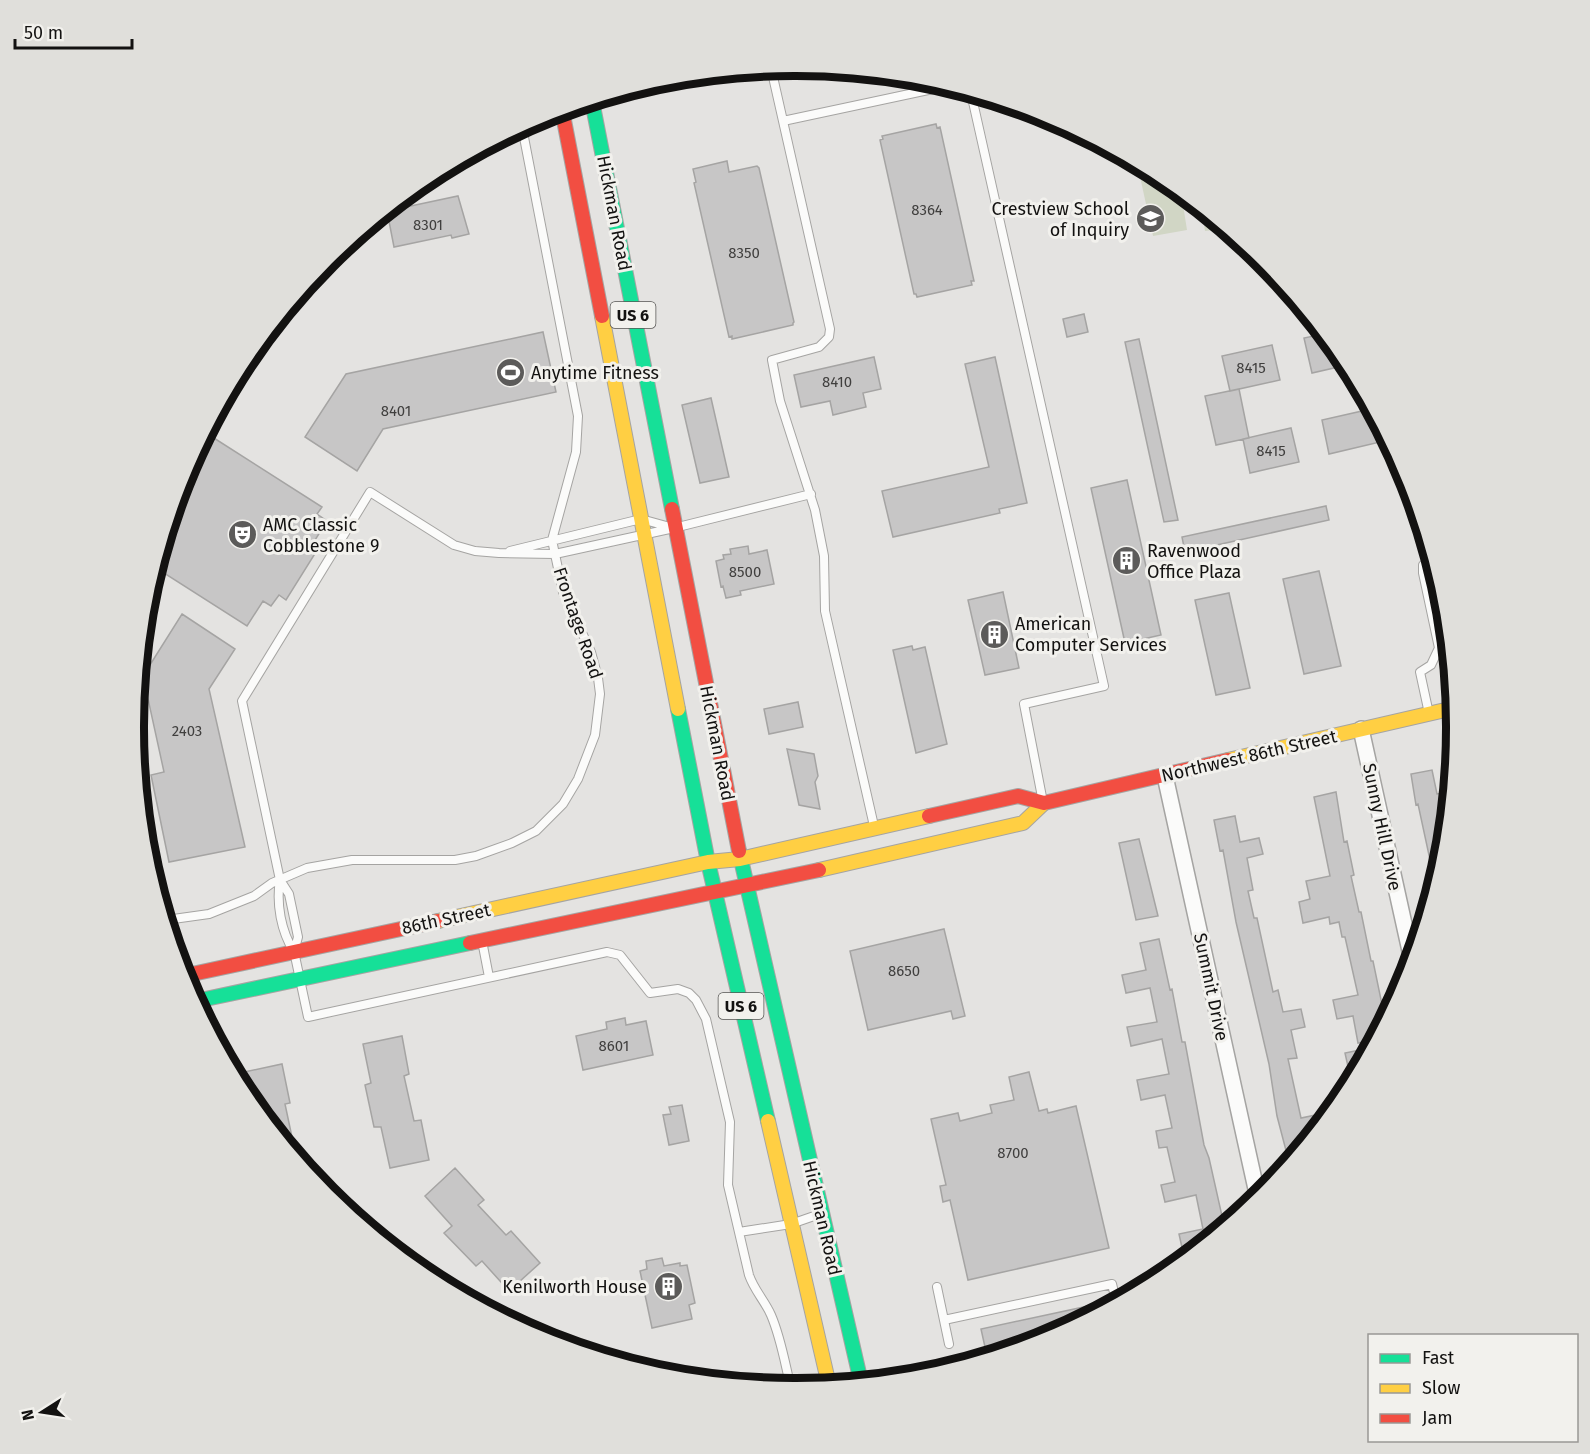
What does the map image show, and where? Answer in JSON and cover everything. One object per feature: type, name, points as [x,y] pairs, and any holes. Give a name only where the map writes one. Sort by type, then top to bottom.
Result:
[{"type":"main road","name":"Hickman Road","points":[[593,109],[740,859],[859,1374]]},
{"type":"main road","name":"Hickman Road","points":[[564,119],[708,862],[827,1377]]},
{"type":"main road","name":"Northwest 86th Street","points":[[708,862],[740,859],[1018,796],[1044,803],[1445,710]]},
{"type":"main road","points":[[715,892],[746,887],[1023,823],[1044,803]]},
{"type":"main road","name":"86th Street","points":[[193,974],[708,862]]},
{"type":"main road","name":"86th Street","points":[[205,999],[715,892]]},
{"type":"street","name":"Sunny Hill Drive","points":[[1361,729],[1408,943]]},
{"type":"street","name":"Summit Drive","points":[[1165,776],[1255,1187]]},
{"type":"lane","points":[[773,77],[830,329],[826,342],[819,347],[772,360],[789,435],[811,494],[824,556],[825,611],[874,828]]},
{"type":"lane","points":[[783,121],[927,90]]},
{"type":"lane","points":[[973,102],[1104,686],[1024,704],[1044,803]]},
{"type":"lane","name":"Frontage Road","points":[[174,919],[209,914],[254,896],[280,880],[307,868],[352,860],[443,860],[476,855],[512,843],[536,831],[563,804],[578,779],[595,735],[600,694],[591,652],[563,592],[552,540],[576,452],[578,416],[524,136]]},
{"type":"lane","points":[[294,952],[298,937],[289,894],[280,880],[242,701],[370,492],[454,545],[499,554],[555,554],[674,528],[811,494]]},
{"type":"lane","points":[[499,554],[641,519],[674,528]]},
{"type":"lane","points":[[1424,564],[1423,573],[1439,648],[1431,665],[1420,672],[1429,714]]},
{"type":"lane","points":[[280,880],[277,897],[286,939],[294,952],[308,1017],[607,952],[620,955],[650,993],[678,989],[689,993],[696,1000],[706,1019],[730,1122],[728,1185],[739,1233],[753,1287],[771,1314],[779,1337],[788,1378]]},
{"type":"lane","points":[[482,941],[489,977]]},
{"type":"lane","points":[[739,1233],[791,1224],[821,1214]]},
{"type":"lane","points":[[944,1320],[1112,1284],[1114,1293]]},
{"type":"lane","points":[[937,1287],[949,1344]]},
{"type":"green space","points":[[1140,176],[1183,205],[1187,230],[1153,236]]},
{"type":"green space","points":[[1204,221],[1214,230],[1205,231]]},
{"type":"building","points":[[936,124],[937,128],[940,127],[974,281],[971,281],[972,285],[917,297],[914,294],[880,140],[883,139],[882,136]]},
{"type":"building","points":[[727,161],[729,172],[757,166],[759,168],[794,322],[793,325],[732,339],[732,336],[729,337],[694,183],[696,182],[693,169]]},
{"type":"building","points":[[458,196],[469,234],[452,238],[451,235],[394,247],[389,219],[404,207]]},
{"type":"building","points":[[1084,314],[1088,332],[1067,337],[1063,319]]},
{"type":"building","points":[[543,332],[556,392],[383,429],[357,471],[305,437],[346,374]]},
{"type":"building","points":[[1314,336],[1337,367],[1312,373],[1304,338]]},
{"type":"building","points":[[1139,339],[1178,520],[1164,522],[1125,342]]},
{"type":"building","points":[[1272,345],[1280,380],[1230,391],[1222,356]]},
{"type":"building","points":[[874,357],[881,389],[863,393],[866,407],[833,415],[830,401],[801,407],[794,375]]},
{"type":"building","points":[[995,357],[1027,503],[999,509],[1000,513],[893,537],[882,491],[989,467],[965,364]]},
{"type":"building","points":[[1239,389],[1249,438],[1216,445],[1205,396]]},
{"type":"building","points":[[711,398],[729,477],[700,483],[682,405]]},
{"type":"building","points":[[1363,411],[1379,442],[1329,454],[1322,420]]},
{"type":"building","points":[[1291,428],[1299,462],[1250,473],[1243,439]]},
{"type":"building","name":"AMC Classic Cobblestone 9","points":[[213,437],[322,507],[317,514],[327,521],[310,548],[316,552],[286,600],[279,595],[271,606],[263,601],[247,626],[164,573],[179,518]]},
{"type":"building","name":"Ravenwood Office Plaza","points":[[1127,480],[1161,635],[1125,643],[1091,488]]},
{"type":"building","points":[[1326,506],[1329,520],[1185,552],[1182,537]]},
{"type":"building","points":[[748,546],[749,554],[767,550],[774,584],[740,591],[741,595],[726,598],[723,586],[721,587],[716,561],[724,559],[723,555],[731,554],[730,549]]},
{"type":"building","points":[[1319,571],[1341,666],[1304,674],[1283,579]]},
{"type":"building","name":"American Computer Services","points":[[1003,592],[1019,668],[985,675],[968,600]]},
{"type":"building","points":[[1229,593],[1250,688],[1216,695],[1195,600]]},
{"type":"building","points":[[182,614],[235,649],[209,689],[245,847],[169,862],[151,775],[164,772],[146,689],[147,669]]},
{"type":"building","points":[[912,646],[913,650],[925,647],[947,744],[916,753],[893,650]]},
{"type":"building","points":[[798,702],[803,727],[769,734],[764,709]]},
{"type":"building","points":[[787,749],[814,754],[818,776],[815,782],[820,809],[799,805]]},
{"type":"building","points":[[1432,770],[1437,794],[1442,793],[1431,863],[1418,804],[1416,805],[1411,774]]},
{"type":"building","points":[[1336,792],[1344,842],[1347,841],[1354,875],[1351,876],[1382,1006],[1363,1042],[1358,1043],[1353,1016],[1337,1019],[1333,1000],[1358,995],[1345,937],[1342,937],[1339,922],[1330,924],[1329,917],[1303,923],[1299,902],[1310,899],[1306,881],[1330,876],[1314,797]]},
{"type":"building","points":[[1235,816],[1240,842],[1259,838],[1263,854],[1247,858],[1253,890],[1248,891],[1254,918],[1257,918],[1273,992],[1278,990],[1283,1012],[1301,1009],[1305,1027],[1291,1030],[1297,1058],[1288,1059],[1301,1118],[1317,1115],[1287,1153],[1277,1116],[1269,1064],[1236,922],[1223,850],[1220,851],[1214,820]]},
{"type":"building","points":[[1139,839],[1158,916],[1136,920],[1119,843]]},
{"type":"building","points":[[944,929],[965,1016],[953,1019],[951,1011],[868,1030],[850,951]]},
{"type":"building","points":[[1159,939],[1182,1042],[1185,1042],[1204,1145],[1222,1217],[1182,1249],[1179,1234],[1203,1229],[1196,1195],[1165,1202],[1161,1185],[1175,1182],[1167,1147],[1159,1148],[1156,1131],[1172,1128],[1165,1095],[1141,1100],[1137,1080],[1169,1074],[1162,1039],[1131,1046],[1127,1027],[1157,1022],[1150,988],[1126,993],[1122,975],[1146,970],[1140,943]]},
{"type":"building","points":[[625,1018],[626,1025],[646,1021],[653,1055],[583,1070],[576,1036],[607,1029],[606,1022]]},
{"type":"building","points":[[402,1036],[409,1074],[404,1076],[414,1121],[421,1120],[429,1160],[390,1168],[381,1127],[374,1127],[365,1085],[371,1083],[363,1044]]},
{"type":"building","points":[[1359,1050],[1348,1068],[1345,1053]]},
{"type":"building","points":[[282,1064],[290,1103],[285,1104],[293,1140],[279,1123],[244,1072]]},
{"type":"building","points":[[1029,1072],[1039,1111],[1047,1109],[1048,1113],[1076,1106],[1109,1248],[968,1280],[950,1200],[943,1202],[940,1186],[946,1185],[931,1119],[958,1113],[960,1121],[992,1113],[990,1105],[1014,1100],[1009,1077]]},
{"type":"building","points":[[682,1105],[689,1141],[669,1145],[663,1115],[671,1114],[669,1107]]},
{"type":"building","points":[[455,1168],[484,1200],[478,1205],[506,1235],[511,1231],[540,1263],[509,1291],[482,1261],[476,1266],[444,1233],[452,1226],[425,1196]]},
{"type":"building","name":"Kenilworth House","points":[[662,1258],[664,1266],[680,1263],[680,1266],[687,1265],[695,1303],[689,1305],[692,1319],[652,1328],[640,1271],[647,1269],[646,1261]]},
{"type":"building","points":[[1092,1305],[1044,1328],[985,1348],[981,1329]]},
{"type":"traffic: fast","points":[[594,109],[672,509]]},
{"type":"traffic: fast","points":[[678,709],[708,862],[768,1121]]},
{"type":"traffic: fast","points":[[739,851],[859,1374]]},
{"type":"traffic: fast","points":[[205,999],[470,943]]},
{"type":"traffic: slow","points":[[602,316],[678,709]]},
{"type":"traffic: slow","points":[[1228,760],[1445,710]]},
{"type":"traffic: slow","points":[[819,870],[1023,823],[1044,803]]},
{"type":"traffic: slow","points":[[438,921],[708,862],[740,859],[929,816]]},
{"type":"traffic: slow","points":[[768,1121],[827,1377]]},
{"type":"traffic: jam","points":[[564,119],[602,316]]},
{"type":"traffic: jam","points":[[672,509],[739,851]]},
{"type":"traffic: jam","points":[[929,816],[1018,796],[1044,803],[1228,760]]},
{"type":"traffic: jam","points":[[470,943],[819,870]]},
{"type":"traffic: jam","points":[[193,974],[438,921]]},
{"type":"place","name":"Crestview School of Inquiry","points":[[1150,219]]},
{"type":"place","name":"Anytime Fitness","points":[[510,373]]},
{"type":"place","name":"AMC Classic Cobblestone 9","points":[[242,535]]},
{"type":"place","name":"Ravenwood Office Plaza","points":[[1126,561]]},
{"type":"place","name":"American Computer Services","points":[[994,634]]},
{"type":"place","name":"Kenilworth House","points":[[668,1287]]}]
